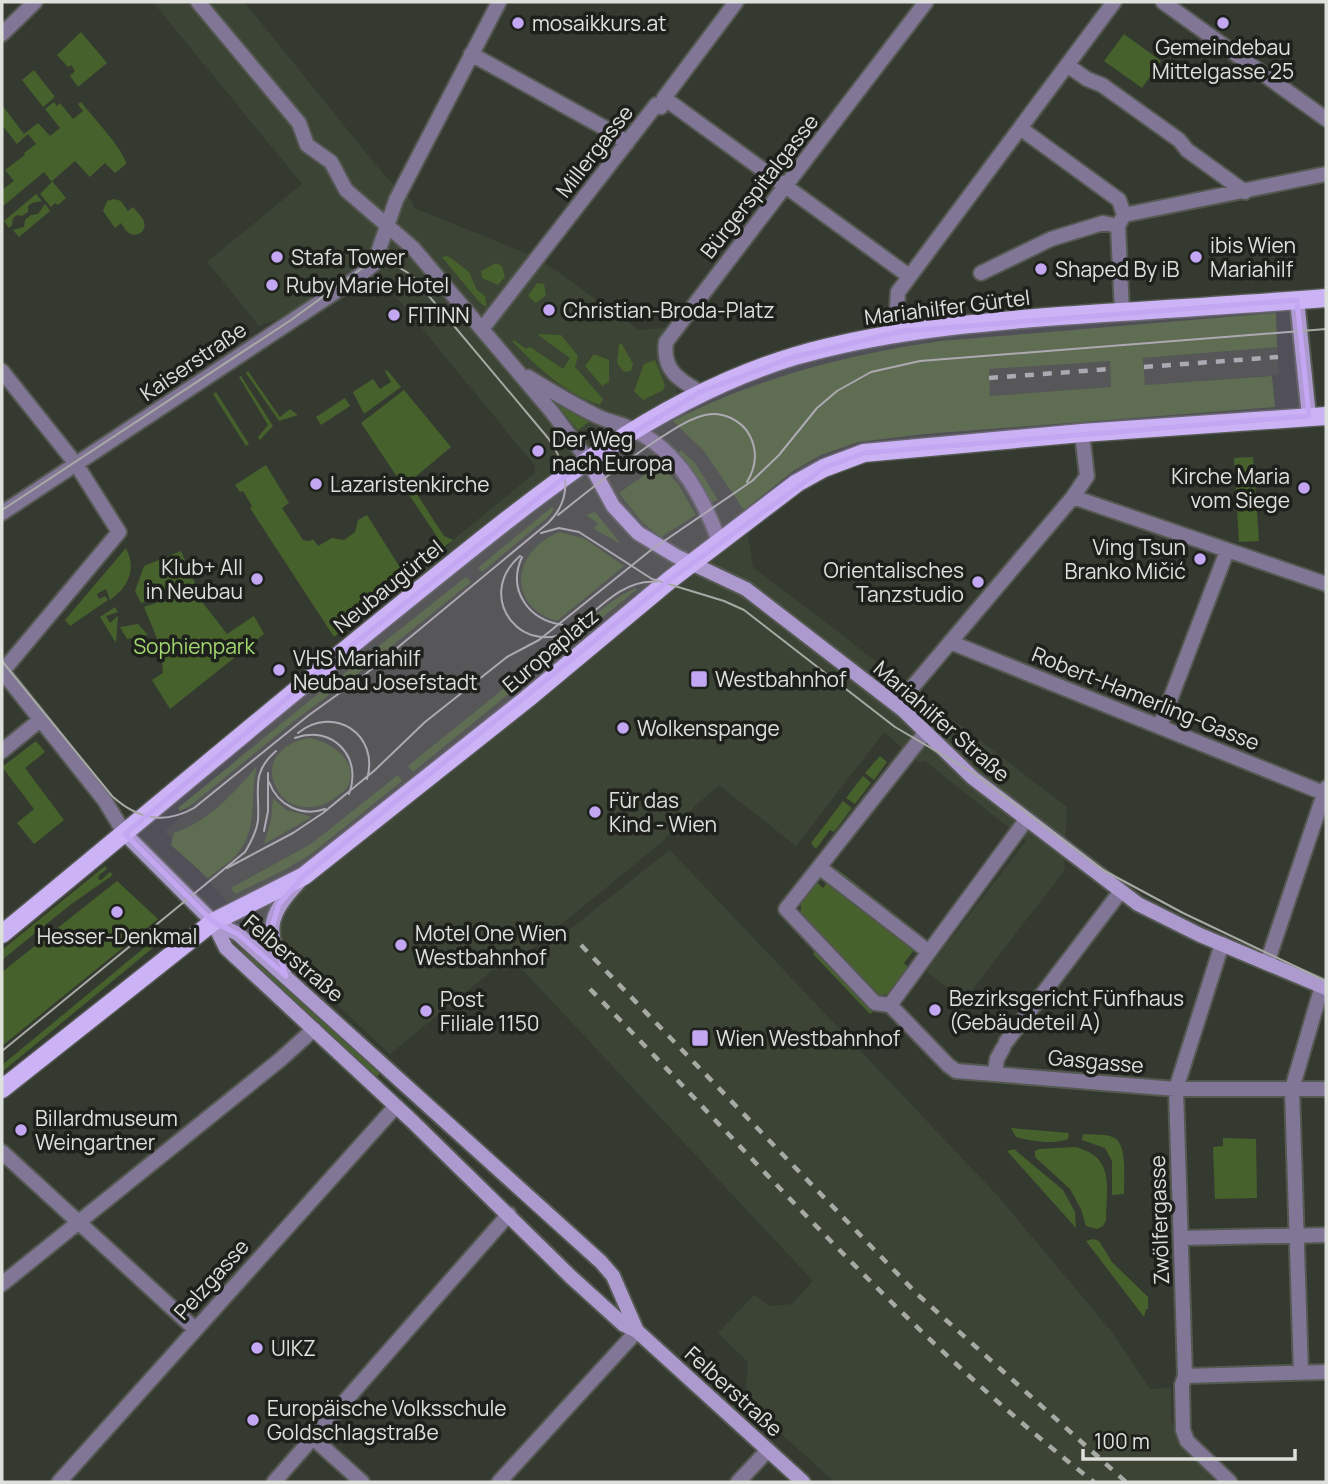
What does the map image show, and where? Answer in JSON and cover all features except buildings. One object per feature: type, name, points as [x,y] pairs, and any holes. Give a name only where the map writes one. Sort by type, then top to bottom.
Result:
[{"type":"main road","name":"Mariahilfer Gürtel","points":[[587,460],[701,392],[737,376],[793,357],[903,331],[975,323],[1326,298]]},
{"type":"main road","points":[[692,564],[797,483],[824,467],[864,453],[1082,433],[1317,416],[1297,300]]},
{"type":"main road","name":"Mariahilfer Straße","points":[[587,460],[613,506],[648,541],[746,589],[903,710],[973,778],[1138,904],[1222,944],[1324,987]]},
{"type":"main road","name":"Neubaugürtel","points":[[2,934],[328,664],[587,460]]},
{"type":"main road","name":"Europaplatz","points":[[286,976],[274,948],[271,931],[279,904],[304,876],[692,564]]},
{"type":"main road","points":[[2,1090],[213,922],[125,834]]},
{"type":"main road","name":"Europaplatz","points":[[213,922],[304,876]]},
{"type":"main road","name":"Felberstraße","points":[[213,922],[238,934],[286,976],[601,1262],[613,1276],[637,1331]]},
{"type":"main road","name":"Felberstraße","points":[[213,922],[226,948],[509,1214],[570,1277],[624,1325],[637,1331],[803,1482]]},
{"type":"street","points":[[2,34],[36,2]]},
{"type":"street","name":"Mariahilfer Straße","points":[[198,2],[299,123],[307,145],[331,162],[346,190],[413,248],[552,412],[587,460]]},
{"type":"street","name":"Kaiserstraße","points":[[2,513],[374,264],[396,200],[499,2]]},
{"type":"street","name":"Millergasse","points":[[482,329],[656,105],[661,107],[664,98],[736,2]]},
{"type":"street","name":"Bürgerspitalgasse","points":[[701,392],[670,371],[666,362],[666,342],[926,2]]},
{"type":"street","points":[[903,331],[897,308],[898,292],[1114,2]]},
{"type":"street","points":[[1163,2],[1326,119]]},
{"type":"street","points":[[471,54],[628,143]]},
{"type":"street","points":[[1067,65],[1087,79],[1102,85],[1179,139],[1186,150],[1245,192]]},
{"type":"street","points":[[664,98],[909,276]]},
{"type":"street","points":[[1020,128],[1119,200],[1122,312]]},
{"type":"street","points":[[981,273],[1051,239],[1103,223],[1326,174]]},
{"type":"street","points":[[2,371],[76,464],[119,532],[2,672],[105,801],[125,834]]},
{"type":"street","name":"Mariahilfer Straße","points":[[518,371],[599,417],[635,430],[671,457],[690,479],[708,511],[720,543]]},
{"type":"street","points":[[909,691],[1073,497],[1087,476],[1082,433]]},
{"type":"street","points":[[1073,497],[1326,584]]},
{"type":"street","points":[[1160,726],[1227,551]]},
{"type":"street","name":"Robert-Hamerling-Gasse","points":[[950,642],[1326,792]]},
{"type":"street","points":[[2,751],[40,720]]},
{"type":"street","points":[[925,733],[819,867],[929,952]]},
{"type":"street","points":[[1267,963],[1326,792]]},
{"type":"street","points":[[890,1005],[1026,820]]},
{"type":"street","name":"Gasgasse","points":[[819,867],[786,909],[875,1003],[890,1005],[956,1071],[1176,1090],[1326,1089]]},
{"type":"street","points":[[995,1073],[997,1059],[1004,1045],[1121,891]]},
{"type":"street","name":"Zwölfergasse","points":[[1222,944],[1176,1090],[1185,1376],[1182,1385],[1183,1430],[1187,1441],[1230,1482]]},
{"type":"street","points":[[1301,1373],[1292,1089],[1324,987]]},
{"type":"street","points":[[2,1284],[281,1059],[314,1029]]},
{"type":"street","name":"Pelzgasse","points":[[59,1482],[396,1106]]},
{"type":"street","points":[[2,1152],[195,1329]]},
{"type":"street","points":[[274,1482],[509,1214]]},
{"type":"street","points":[[1181,1238],[1326,1235]]},
{"type":"street","points":[[499,1482],[637,1331]]},
{"type":"street","points":[[1185,1376],[1326,1373]]},
{"type":"street","points":[[313,1438],[362,1482]]},
{"type":"street","points":[[738,1482],[768,1450]]},
{"type":"highlighted area","points":[[1297,300],[1309,416],[864,453],[824,468],[671,579],[304,876],[279,904],[271,931],[286,976],[238,934],[213,922],[125,834],[328,664],[581,464],[700,392],[793,357],[903,331]]},
{"type":"shaded area","points":[[153,2],[244,2],[385,176],[411,200],[414,208],[538,258],[639,330],[664,328],[666,332],[659,351],[662,368],[676,385],[690,419],[744,510],[753,567],[1067,807],[1064,871],[972,990],[957,995],[926,971],[1026,841],[925,761],[919,762],[884,732],[796,846],[719,785],[697,804],[662,842],[504,971],[499,965],[390,1054],[226,901],[165,832],[453,540],[535,473],[535,466],[383,281],[259,326],[207,262],[302,184]]},
{"type":"shaded area","points":[[1277,347],[1279,375],[1145,385],[1143,358]]},
{"type":"shaded area","points":[[1110,360],[1111,387],[990,396],[988,369]]},
{"type":"shaded area","points":[[670,850],[997,1195],[1111,1331],[1150,1389],[1171,1388],[1171,1421],[1187,1447],[1215,1482],[835,1482],[745,1402],[748,1362],[718,1333],[754,1295],[770,1306],[792,1304],[813,1281],[521,968]]},
{"type":"green space","points":[[81,32],[107,63],[78,87],[70,76],[75,71],[57,55]]},
{"type":"green space","points":[[1124,34],[1161,61],[1142,88],[1104,61]]},
{"type":"green space","points":[[34,70],[55,97],[43,107],[22,80]]},
{"type":"green space","points":[[54,102],[57,106],[60,103],[73,119],[83,111],[78,104],[81,102],[114,143],[126,164],[115,173],[105,163],[90,177],[75,161],[52,181],[66,198],[58,205],[55,203],[51,207],[40,194],[52,182],[44,172],[2,207],[2,190],[14,181],[5,170],[36,144],[28,134],[17,144],[2,125],[2,105],[24,134],[38,123],[50,136],[60,128],[45,109]]},
{"type":"green space","points":[[36,194],[42,201],[32,203],[28,206],[28,212],[13,218],[9,228],[4,221]]},
{"type":"green space","points":[[107,201],[121,201],[128,211],[133,207],[141,216],[145,225],[141,233],[129,233],[121,223],[115,228],[103,211]]},
{"type":"green space","points":[[45,204],[50,211],[19,237],[13,230],[24,227],[25,220],[38,214]]},
{"type":"green space","points":[[448,256],[469,272],[477,290],[485,296],[487,307],[480,303],[442,257]]},
{"type":"green space","points":[[496,263],[502,266],[505,277],[498,285],[482,278],[481,271]]},
{"type":"green space","points":[[537,283],[544,284],[546,295],[536,303],[528,296]]},
{"type":"green space","points":[[1276,313],[1277,347],[1143,358],[1145,385],[1272,376],[1275,407],[925,434],[858,442],[821,455],[793,471],[744,510],[704,451],[673,421],[770,380],[872,353],[941,341]],"holes":[[[1110,361],[1111,387],[990,396],[989,369]]]},
{"type":"green space","points":[[539,334],[561,335],[578,356],[575,367],[603,399],[600,405],[575,394],[553,379],[512,341],[526,349],[530,347],[563,369],[570,358]]},
{"type":"green space","points":[[619,344],[622,344],[633,364],[631,371],[624,372],[617,363]]},
{"type":"green space","points":[[594,354],[609,360],[609,382],[602,386],[585,366]]},
{"type":"green space","points":[[655,360],[665,385],[663,390],[643,400],[634,391],[644,364]]},
{"type":"green space","points":[[387,370],[401,387],[364,414],[353,392],[373,379],[380,389],[391,382],[385,371]]},
{"type":"green space","points":[[248,371],[280,417],[290,409],[298,415],[279,421],[246,373]]},
{"type":"green space","points":[[241,376],[273,426],[260,440],[258,437],[268,425],[239,377]]},
{"type":"green space","points":[[404,390],[451,447],[409,482],[444,536],[453,540],[444,547],[361,423]]},
{"type":"green space","points":[[216,392],[249,444],[246,446],[213,394]]},
{"type":"green space","points":[[548,394],[593,419],[578,430]]},
{"type":"green space","points":[[345,398],[350,406],[321,425],[316,417]]},
{"type":"green space","points":[[681,450],[695,463],[718,500],[711,503],[693,472],[677,454]]},
{"type":"green space","points":[[1253,457],[1259,541],[1239,542],[1234,458]]},
{"type":"green space","points":[[660,464],[678,484],[696,515],[661,537],[643,523],[619,493]]},
{"type":"green space","points":[[266,465],[289,503],[282,508],[303,540],[313,539],[318,546],[332,538],[344,540],[355,532],[358,520],[367,515],[406,577],[334,637],[250,508],[252,506],[243,491],[240,492],[235,485]]},
{"type":"green space","points":[[552,507],[554,509],[549,516],[482,572],[478,568]]},
{"type":"green space","points":[[595,512],[621,544],[594,529],[598,523],[586,515]]},
{"type":"green space","points":[[560,532],[585,539],[624,566],[557,621],[540,614],[529,603],[523,591],[521,577],[532,551],[544,540]]},
{"type":"green space","points":[[126,548],[131,571],[126,584],[110,600],[106,589],[97,594],[99,599],[105,596],[108,600],[70,626],[65,620]]},
{"type":"green space","points":[[181,551],[195,583],[184,590],[141,603],[135,591],[144,566]]},
{"type":"green space","points":[[466,577],[471,582],[341,687],[336,680]]},
{"type":"green space","points":[[636,588],[543,666],[535,656],[550,649],[611,603]]},
{"type":"green space","name":"Sophienpark","points":[[193,590],[227,634],[254,616],[264,634],[170,709],[152,680],[163,673],[161,648],[144,607]]},
{"type":"green space","points":[[115,607],[118,612],[106,616],[110,623],[118,616],[116,643],[100,617]]},
{"type":"green space","points":[[138,624],[148,635],[127,639],[120,627]]},
{"type":"green space","points":[[529,668],[533,674],[413,772],[408,766]]},
{"type":"green space","points":[[324,689],[329,695],[190,806],[180,811],[178,808]]},
{"type":"green space","points":[[309,738],[325,743],[340,753],[350,768],[351,777],[346,789],[329,802],[303,807],[287,801],[281,795],[276,787],[272,769],[278,754],[284,748]]},
{"type":"green space","points":[[36,741],[45,752],[25,768],[64,820],[34,844],[17,823],[34,809],[2,767]]},
{"type":"green space","points":[[880,756],[887,762],[874,780],[865,773]]},
{"type":"green space","points":[[257,766],[251,822],[245,843],[235,857],[208,878],[171,845],[174,833],[210,814]]},
{"type":"green space","points":[[398,775],[402,781],[311,854],[235,894],[231,888],[311,844]]},
{"type":"green space","points":[[863,776],[871,783],[855,804],[846,798]]},
{"type":"green space","points":[[273,798],[286,810],[310,818],[264,844],[271,820]]},
{"type":"green space","points":[[843,801],[852,808],[834,832],[830,830],[816,849],[811,843]]},
{"type":"green space","points":[[105,866],[107,869],[98,879],[101,880],[110,872],[113,875],[70,905],[2,960],[2,950]]},
{"type":"green space","points":[[837,869],[924,937],[904,963],[912,971],[891,994],[878,995],[805,925],[801,912],[804,897],[815,881],[823,888]]},
{"type":"green space","points":[[117,881],[158,919],[2,1046],[2,972]]},
{"type":"green space","points":[[167,929],[171,933],[2,1072],[2,1065]]},
{"type":"green space","points":[[243,948],[380,1073],[376,1078],[239,952]]},
{"type":"green space","points":[[817,949],[848,978],[857,995],[873,1011],[870,1014],[813,954]]},
{"type":"green space","points":[[1011,1128],[1069,1133],[1068,1139],[1042,1142],[1016,1137]]},
{"type":"green space","points":[[1083,1134],[1109,1136],[1120,1143],[1124,1165],[1124,1194],[1112,1195],[1112,1161],[1105,1148],[1082,1140]]},
{"type":"green space","points":[[1223,1138],[1256,1139],[1257,1198],[1215,1199],[1213,1147],[1223,1146]]},
{"type":"green space","points":[[1075,1147],[1097,1158],[1106,1175],[1106,1220],[1103,1226],[1097,1229],[1086,1226],[1081,1209],[1070,1189],[1035,1157],[1035,1151],[1039,1149]]},
{"type":"green space","points":[[1014,1149],[1063,1190],[1075,1212],[1076,1228],[1007,1151]]},
{"type":"green space","points":[[1086,1241],[1099,1241],[1112,1262],[1148,1297],[1148,1309],[1144,1317]]},
{"type":"tram line","points":[[2,510],[291,320],[361,269],[382,263],[401,268],[413,277],[548,438],[560,459],[565,480],[562,502],[548,523],[362,677],[309,715],[194,808],[172,817],[141,814],[112,796],[2,661]]},
{"type":"tram line","points":[[227,868],[293,833],[323,813],[375,770],[425,722],[507,657],[539,640],[651,550],[752,481],[779,455],[817,408],[837,391],[871,372],[920,361],[1326,329]]},
{"type":"tram line","points":[[558,515],[644,449],[692,419],[705,415],[725,416],[737,421],[746,430],[753,442],[755,454],[747,482]]},
{"type":"tram line","points":[[541,533],[559,528],[579,532],[652,579],[724,601],[744,610],[895,727],[972,772],[1103,870],[1183,913],[1326,981]]},
{"type":"tram line","points":[[520,556],[507,572],[501,590],[503,606],[511,621],[523,631],[539,637],[558,636],[577,626]]},
{"type":"tram line","points":[[522,557],[517,581],[524,602],[540,617],[563,625]]},
{"type":"tram line","points":[[571,631],[621,591],[644,582],[656,582]]},
{"type":"tram line","points":[[298,733],[312,725],[326,722],[339,723],[351,729],[367,749],[367,779]]},
{"type":"tram line","points":[[295,738],[321,736],[342,747],[352,768],[349,794]]},
{"type":"tram line","points":[[2,1051],[245,852],[257,824],[259,775],[262,767],[276,751]]},
{"type":"tram line","points":[[264,831],[268,811],[268,773]]},
{"type":"tram line","points":[[269,782],[278,797],[292,807],[308,812],[325,809]]},
{"type":"railway","points":[[1144,367],[1278,357]]},
{"type":"railway","points":[[989,378],[1110,369]]},
{"type":"railway","points":[[581,945],[916,1293],[1126,1482]]},
{"type":"railway","points":[[590,989],[896,1307],[1026,1426],[1094,1482]]},
{"type":"place","name":"mosaikkurs.at","points":[[518,23]]},
{"type":"place","name":"Gemeindebau Mittelgasse 25","points":[[1223,23]]},
{"type":"place","name":"Stafa Tower","points":[[277,257]]},
{"type":"place","name":"ibis Wien Mariahilf","points":[[1196,257]]},
{"type":"place","name":"Shaped By iB","points":[[1041,269]]},
{"type":"place","name":"Ruby Marie Hotel","points":[[272,285]]},
{"type":"place","name":"Christian-Broda-Platz","points":[[549,310]]},
{"type":"place","name":"FITINN","points":[[394,315]]},
{"type":"place","name":"Der Weg nach Europa","points":[[538,451]]},
{"type":"place","name":"Lazaristenkirche","points":[[316,484]]},
{"type":"place","name":"Kirche Maria vom Siege","points":[[1304,488]]},
{"type":"place","name":"Ving Tsun Branko Mičić","points":[[1200,559]]},
{"type":"place","name":"Klub+ All in Neubau","points":[[257,579]]},
{"type":"place","name":"Orientalisches Tanzstudio","points":[[978,582]]},
{"type":"place","name":"VHS Mariahilf Neubau Josefstadt","points":[[279,670]]},
{"type":"place","name":"Westbahnhof","points":[[699,679]]},
{"type":"place","name":"Wolkenspange","points":[[623,728]]},
{"type":"place","name":"Für das Kind - Wien","points":[[595,812]]},
{"type":"place","name":"Hesser-Denkmal","points":[[117,912]]},
{"type":"place","name":"Motel One Wien Westbahnhof","points":[[401,945]]},
{"type":"place","name":"Bezirksgericht Fünfhaus (Gebäudeteil A)","points":[[935,1010]]},
{"type":"place","name":"Post Filiale 1150","points":[[426,1011]]},
{"type":"place","name":"Wien Westbahnhof","points":[[700,1038]]},
{"type":"place","name":"Billardmuseum Weingartner","points":[[21,1130]]},
{"type":"place","name":"UIKZ","points":[[257,1348]]},
{"type":"place","name":"Europäische Volksschule Goldschlagstraße","points":[[253,1420]]}]
